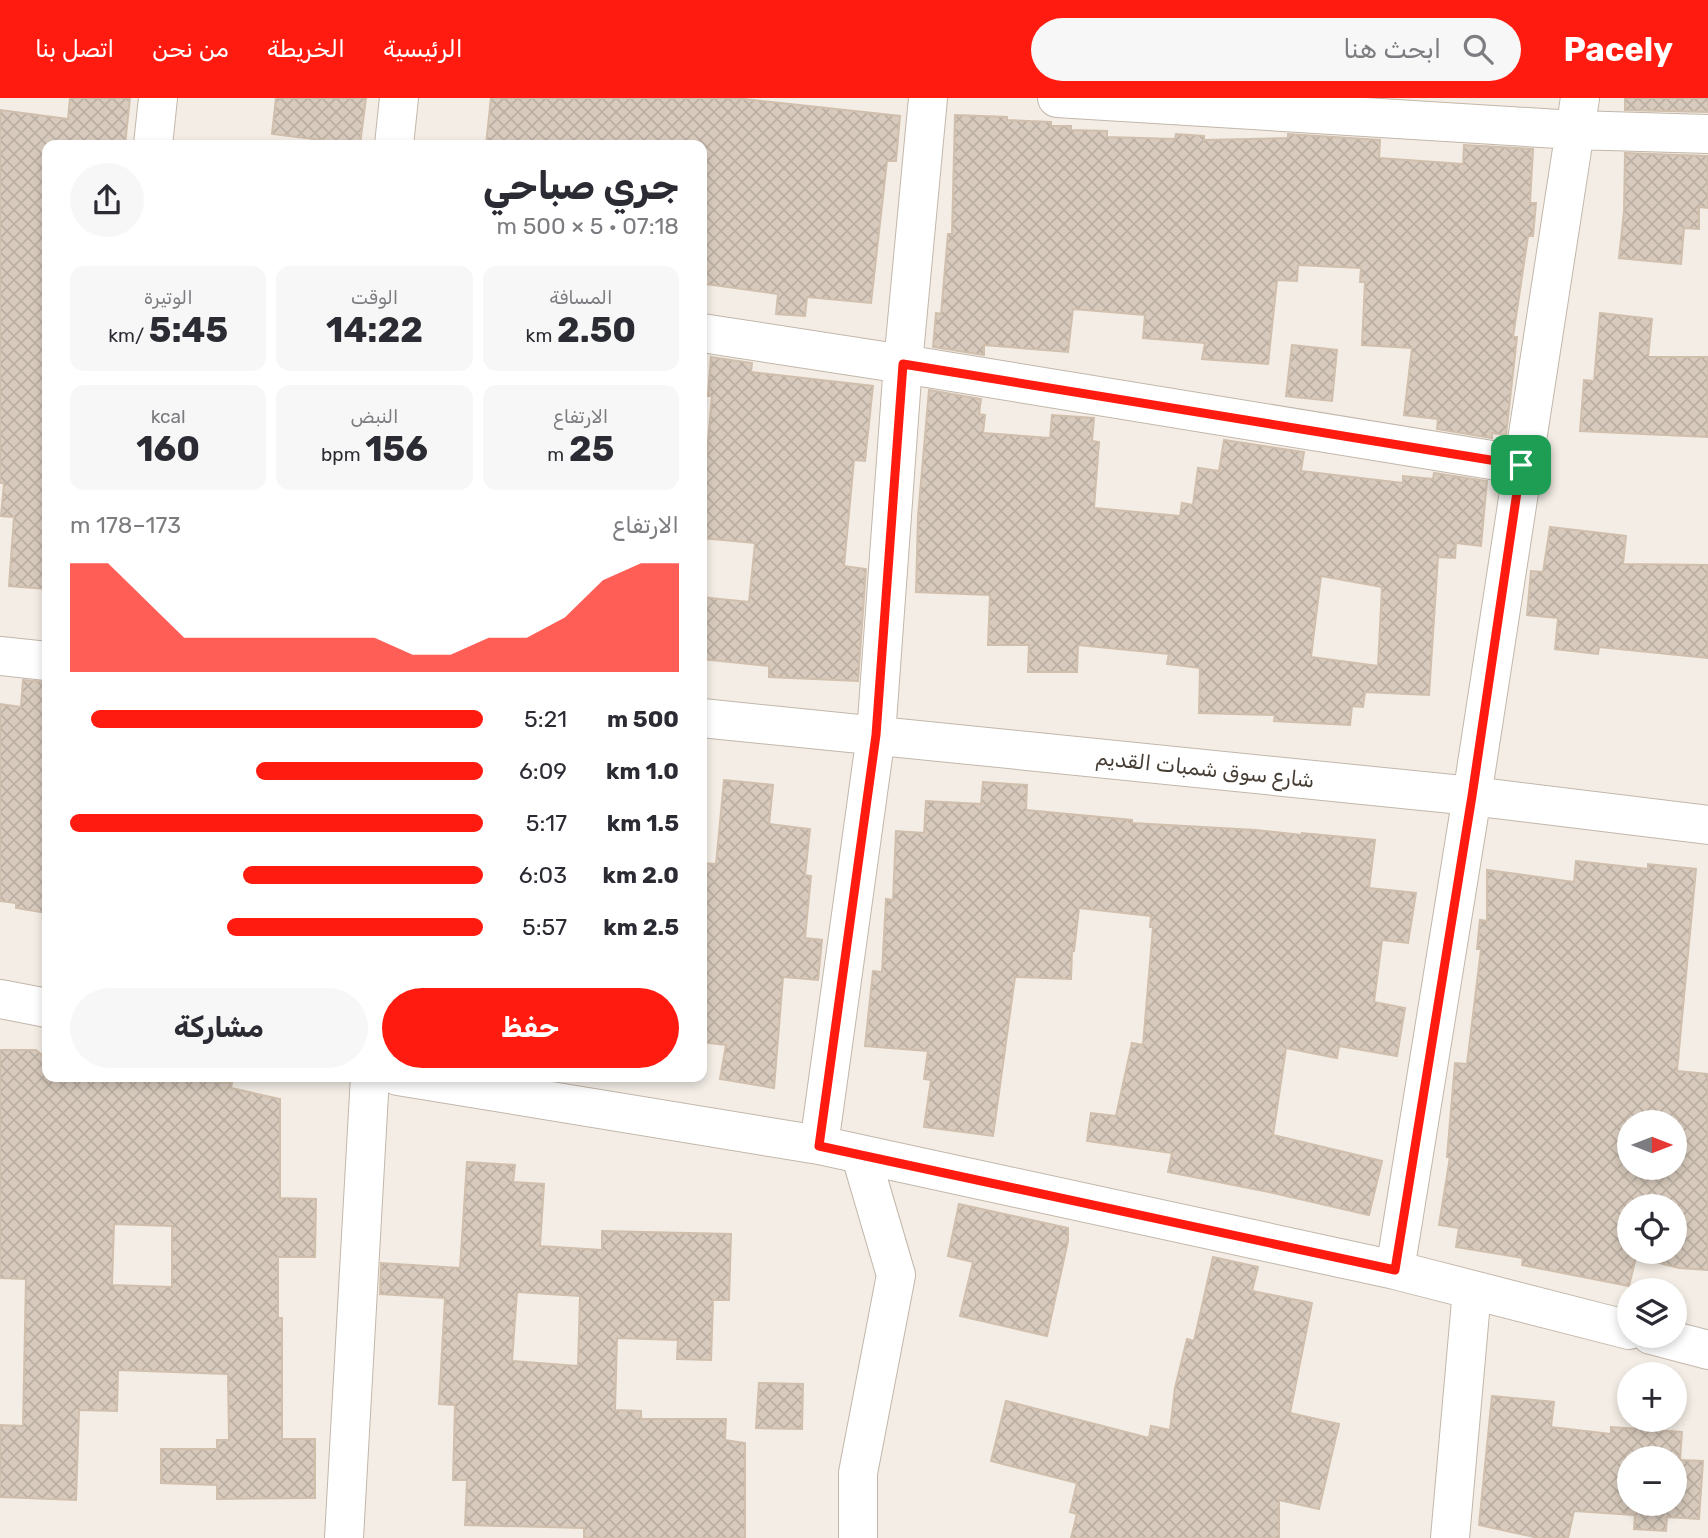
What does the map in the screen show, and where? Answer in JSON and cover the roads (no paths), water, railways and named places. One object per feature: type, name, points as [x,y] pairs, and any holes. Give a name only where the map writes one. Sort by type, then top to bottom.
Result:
[{"type":"street","points":[[154,140],[158,98]]},
{"type":"street","points":[[395,140],[399,98]]},
{"type":"street","points":[[819,1146],[876,735],[903,364],[928,98]]},
{"type":"street","points":[[1057,98],[1578,114],[1708,134]]},
{"type":"street","points":[[1395,1270],[1578,114]]},
{"type":"street","points":[[707,334],[1521,465]]},
{"type":"street","points":[[0,656],[42,660]]},
{"type":"street","name":"شارع سوق شمبات القديم","points":[[707,718],[1472,796],[1708,825]]},
{"type":"street","points":[[0,999],[42,1007]]},
{"type":"street","points":[[344,1538],[370,1082]]},
{"type":"street","points":[[434,1082],[819,1146],[1395,1270],[1617,1327]]},
{"type":"street","points":[[858,1538],[858,1473],[896,1275],[861,1156]]},
{"type":"street","points":[[1450,1538],[1472,1290]]},
{"type":"street","points":[[1687,1344],[1708,1350]]}]
